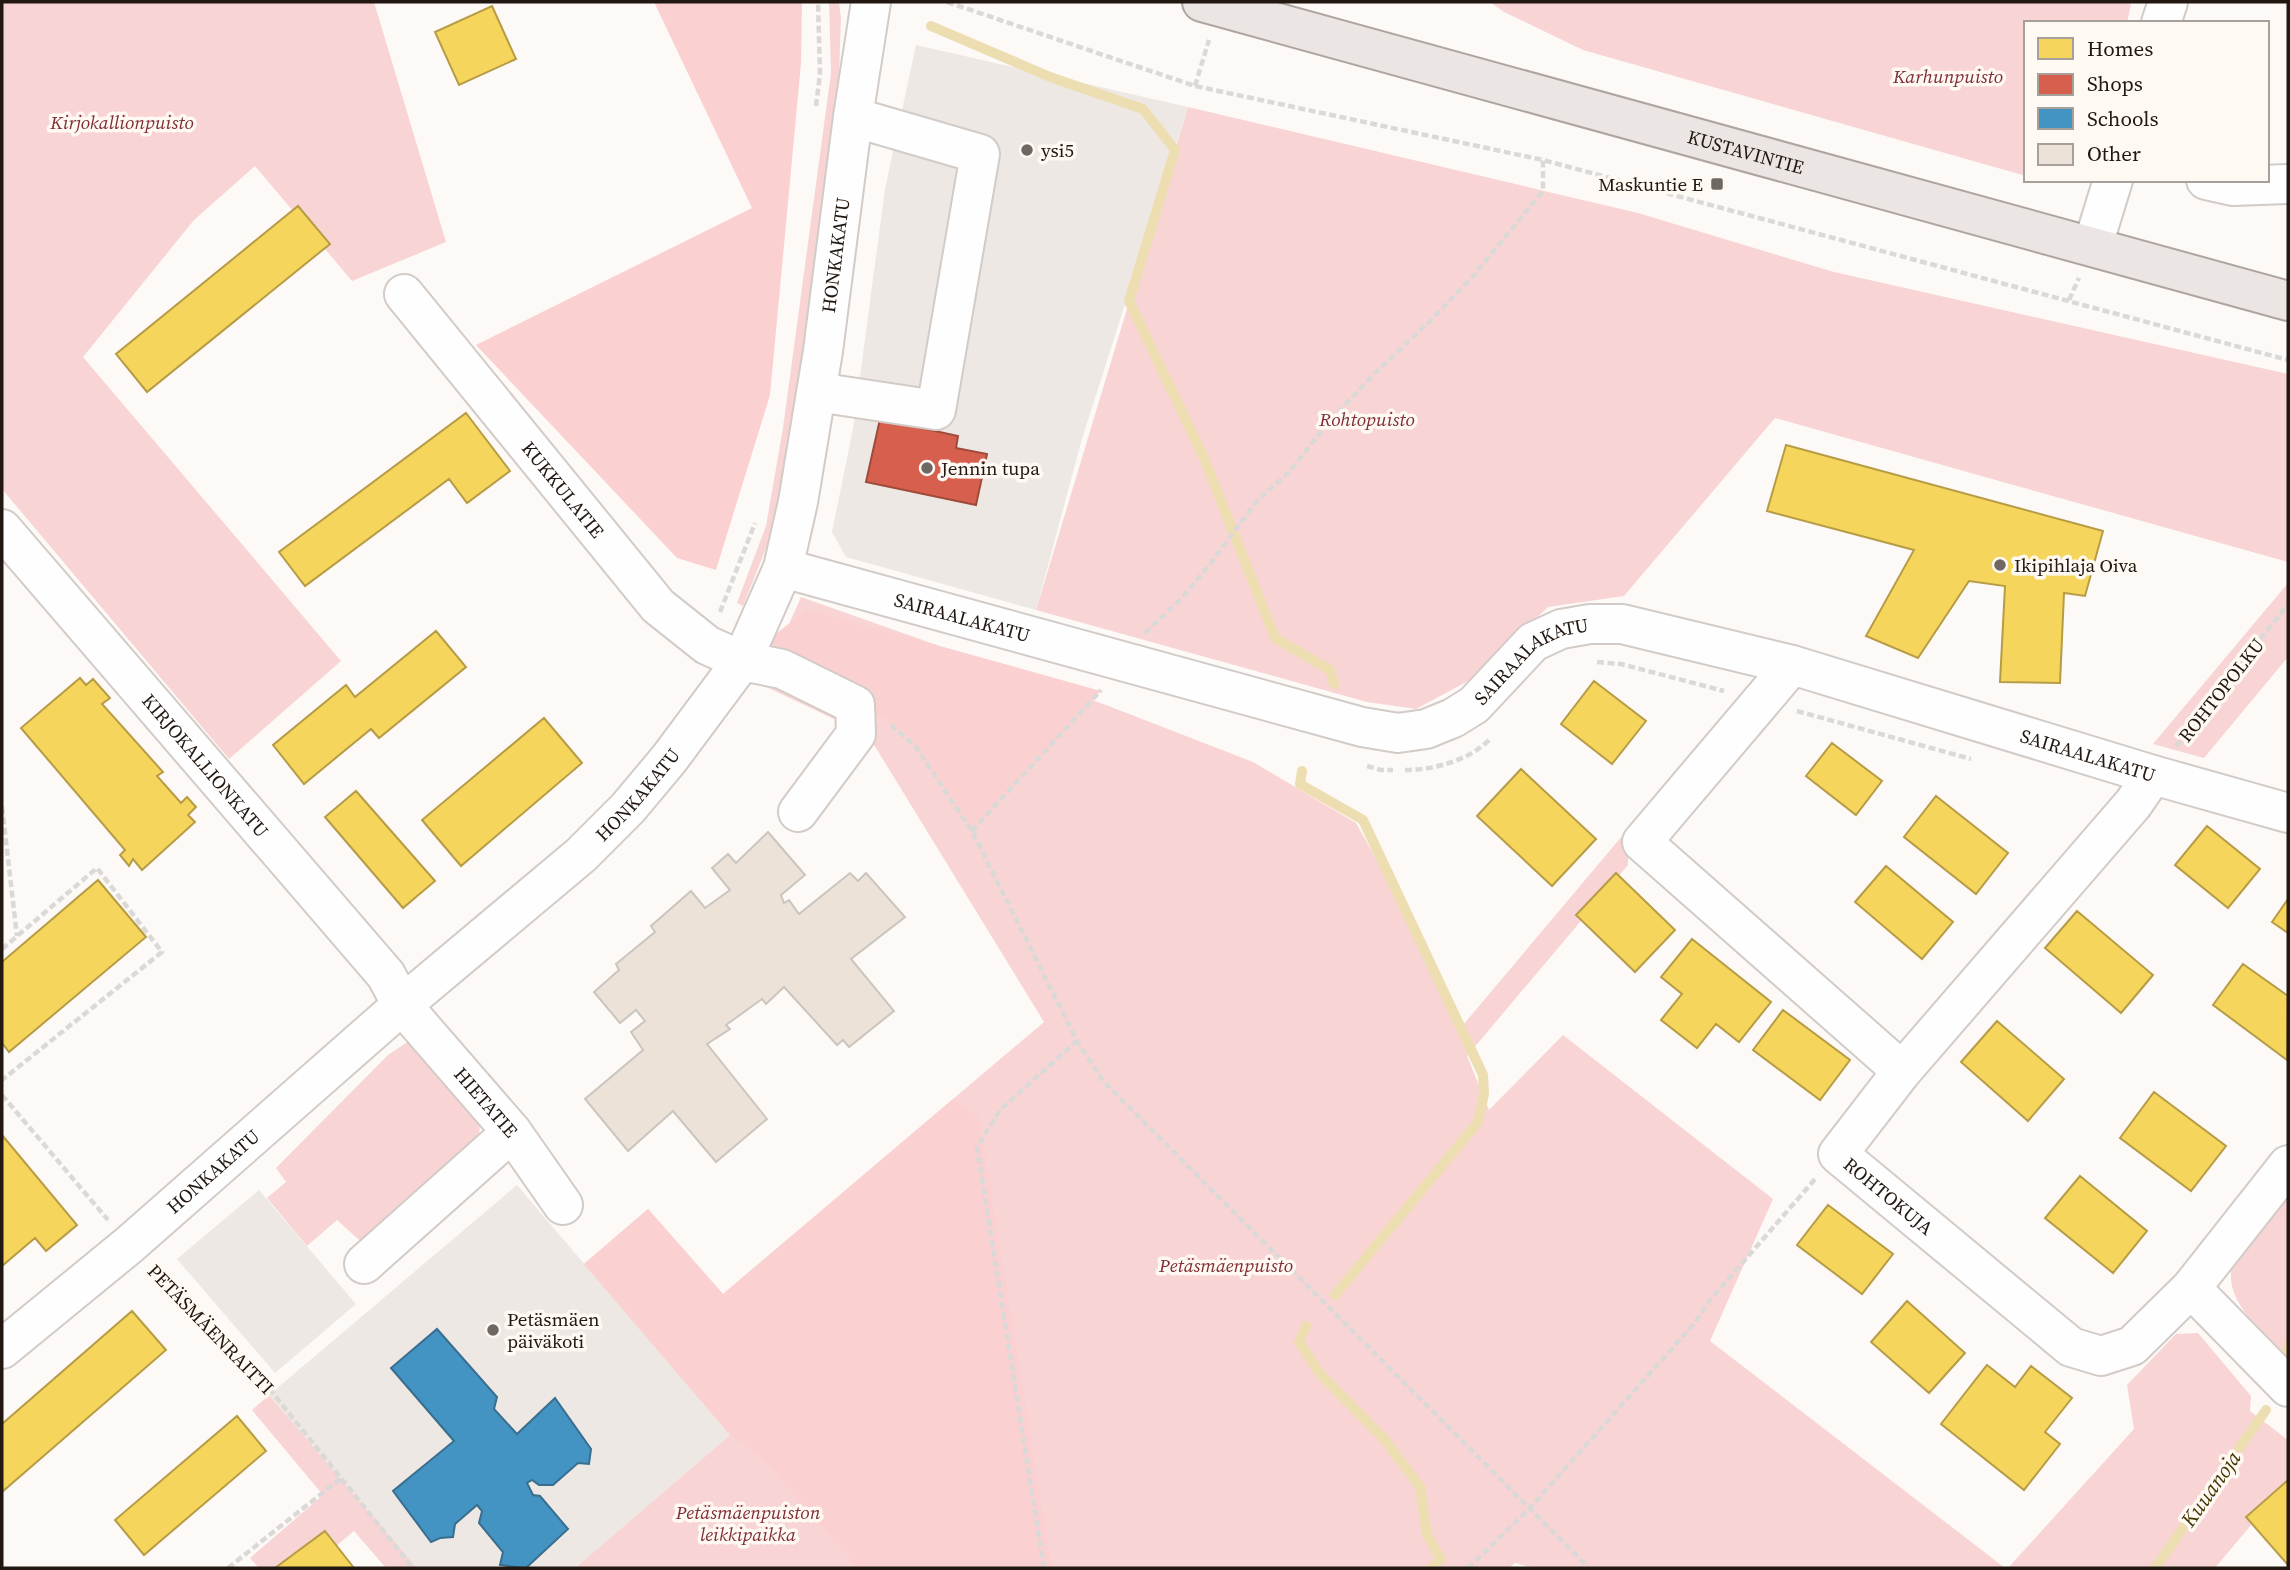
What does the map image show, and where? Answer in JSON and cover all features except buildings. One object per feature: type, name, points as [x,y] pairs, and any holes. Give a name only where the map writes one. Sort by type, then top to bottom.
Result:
[{"type":"main road","name":"KUSTAVINTIE","points":[[1206,19],[2093,245],[2288,301]]},
{"type":"street","name":"HONKAKATU","points":[[2,1349],[117,1231],[402,1005],[581,855],[628,808],[669,759],[742,660],[783,568],[798,502],[817,392],[853,117],[872,2]]},
{"type":"street","points":[[2162,21],[2168,2]]},
{"type":"street","points":[[817,392],[936,411],[980,154],[853,117]]},
{"type":"street","points":[[2093,245],[2112,182]]},
{"type":"street","points":[[2215,182],[2233,186],[2288,184]]},
{"type":"street","name":"KUKKULATIE","points":[[404,294],[658,606],[707,645],[742,660],[782,669],[855,705]]},
{"type":"street","name":"KIRJOKALLIONKATU","points":[[2,529],[386,975],[402,1005]]},
{"type":"street","name":"SAIRAALAKATU","points":[[783,568],[1362,727],[1398,733],[1426,730],[1474,705],[1533,642],[1561,629],[1590,624],[1622,624],[1792,666],[2288,813]]},
{"type":"street","points":[[1792,666],[1642,842],[1902,1071]]},
{"type":"street","points":[[798,813],[856,734],[855,705]]},
{"type":"street","name":"ROHTOKUJA","points":[[2153,775],[2133,804],[1902,1071],[1838,1154],[2071,1347],[2101,1356],[2132,1346],[2191,1288],[2288,1165]]},
{"type":"street","name":"HIETATIE","points":[[402,1005],[512,1132],[564,1205]]},
{"type":"street","points":[[365,1264],[512,1132]]},
{"type":"street","points":[[2191,1288],[2288,1387]]},
{"type":"path","points":[[815,115],[820,74],[818,2]]},
{"type":"path","points":[[947,2],[1195,86],[1544,160],[2288,360]]},
{"type":"path","points":[[1195,86],[1206,19]]},
{"type":"path","points":[[972,831],[1101,691],[1137,640],[1181,599],[1257,501],[1290,471],[1328,423],[1373,374],[1429,323],[1474,275],[1543,191],[1544,160]]},
{"type":"path","points":[[707,645],[755,522]]},
{"type":"path","name":"ROHTOPOLKU","points":[[2153,775],[2288,604]]},
{"type":"path","points":[[855,705],[885,719],[915,746],[972,831],[1077,1041],[1102,1081],[1589,1568]]},
{"type":"path","points":[[2,807],[17,936]]},
{"type":"path","points":[[2,950],[97,868],[162,953],[2,1080]]},
{"type":"path","points":[[1044,1568],[977,1147],[1001,1110],[1077,1041]]},
{"type":"path","name":"PETÄSMÄENRAITTI","points":[[2,1095],[117,1231],[268,1387],[413,1568]]},
{"type":"path","points":[[1468,1568],[1530,1508],[1693,1325],[1720,1289],[1838,1154]]},
{"type":"path","points":[[116,1208],[117,1231]]},
{"type":"path","points":[[228,1568],[340,1479]]},
{"type":"shaded area","points":[[654,2],[802,2],[801,63],[770,395],[716,570],[677,558],[476,345],[752,208]]},
{"type":"shaded area","points":[[916,45],[1188,107],[1082,439],[1036,610],[846,557],[832,532],[853,429],[885,189]]},
{"type":"shaded area","points":[[807,609],[1101,691],[972,831],[915,746],[885,719],[782,669],[759,654],[757,624],[777,633]]},
{"type":"shaded area","points":[[953,1099],[979,1117],[1052,1568],[857,1568],[763,1459],[730,1435],[584,1264],[648,1209],[723,1294]]},
{"type":"shaded area","name":"Petäsmäen päiväkoti","points":[[517,1185],[730,1435],[575,1568],[417,1568],[269,1395]]},
{"type":"shaded area","points":[[259,1190],[356,1304],[275,1373],[177,1259]]},
{"type":"green space","name":"Kirjokallionpuisto","points":[[2,2],[374,2],[446,242],[352,281],[255,166],[194,220],[83,357],[341,661],[229,759],[2,489]]},
{"type":"green space","points":[[829,2],[839,2],[839,77],[794,427],[772,533],[743,606],[737,603],[766,526],[783,428],[831,73]]},
{"type":"green space","name":"Karhunpuisto","points":[[1490,2],[2131,4],[2127,21],[2024,21],[2024,175],[1583,50],[1504,12]]},
{"type":"green space","name":"Rohtopuisto","points":[[1188,107],[1638,213],[1834,272],[2288,374],[2288,562],[1775,418],[1624,596],[1548,607],[1472,679],[1416,709],[1367,702],[1036,610]]},
{"type":"green space","points":[[2288,583],[2288,657],[2204,758],[2153,744]]},
{"type":"green space","name":"Petäsmäenpuisto","points":[[801,597],[1106,705],[1253,762],[1356,823],[1388,880],[1458,1031],[1628,829],[1628,865],[1467,1056],[1489,1110],[1563,1035],[1773,1199],[1710,1341],[2005,1568],[1533,1568],[1515,1563],[1509,1568],[575,1568],[730,1435],[584,1264],[648,1209],[723,1294],[1044,1022],[868,735],[762,685]]},
{"type":"green space","points":[[409,1041],[480,1124],[478,1146],[368,1248],[337,1220],[307,1246],[267,1198],[286,1182],[276,1168],[388,1055]]},
{"type":"green space","points":[[2288,1192],[2288,1358],[2245,1312],[2232,1285],[2231,1270],[2240,1248]]},
{"type":"green space","points":[[2198,1333],[2251,1396],[2250,1411],[2288,1440],[2288,1481],[2215,1568],[2008,1568],[2134,1429],[2127,1385],[2176,1334]]},
{"type":"green space","points":[[269,1395],[417,1568],[386,1568],[354,1531],[310,1568],[259,1568],[250,1558],[323,1495],[252,1410]]},
{"type":"waterway","points":[[931,26],[1050,77],[1143,109],[1175,150],[1129,301],[1204,458],[1275,638],[1330,670],[1334,684]]},
{"type":"waterway","points":[[1302,771],[1300,784],[1363,820],[1483,1075],[1484,1094],[1478,1122],[1335,1295]]},
{"type":"waterway","points":[[1306,1326],[1299,1342],[1321,1375],[1384,1439],[1420,1487],[1427,1535],[1441,1559],[1432,1568]]},
{"type":"waterway","name":"Kuuanoja","points":[[2283,1363],[2288,1347]]},
{"type":"waterway","name":"Kuuanoja","points":[[2155,1568],[2266,1410]]},
{"type":"place","name":"ysi5","points":[[1027,150]]},
{"type":"place","name":"Maskuntie E","points":[[1717,184]]},
{"type":"place","name":"Jennin tupa","points":[[927,468]]},
{"type":"place","name":"Ikipihlaja Oiva","points":[[2000,565]]},
{"type":"place","name":"Petäsmäen päiväkoti","points":[[493,1330]]},
{"type":"park label","name":"Petäsmäenpuiston leikkipaikka","points":[[748,1523]]}]
